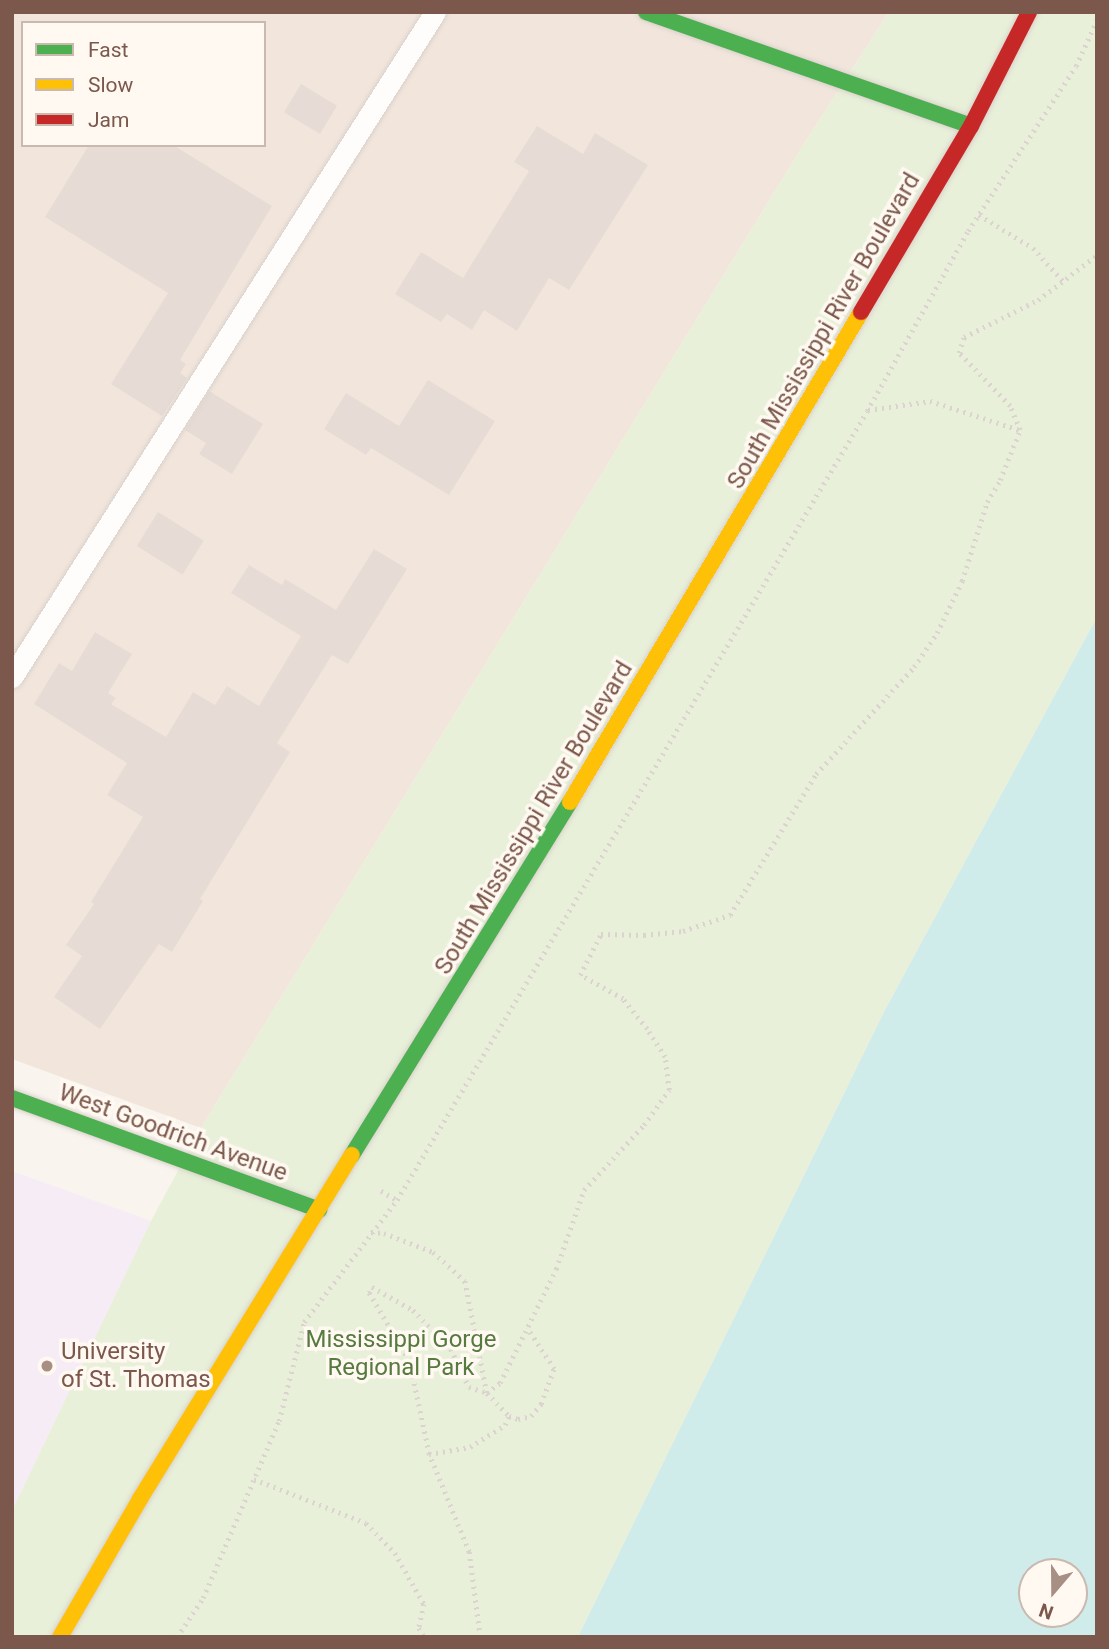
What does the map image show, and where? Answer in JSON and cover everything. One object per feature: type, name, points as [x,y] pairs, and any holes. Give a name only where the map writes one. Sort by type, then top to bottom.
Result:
[{"type":"street","points":[[646,12],[971,126]]},
{"type":"street","name":"South Mississippi River Boulevard","points":[[60,1637],[140,1499],[628,709],[971,126],[1029,12]]},
{"type":"street","name":"West Goodrich Avenue","points":[[12,1098],[319,1210]]},
{"type":"lane","points":[[12,677],[435,12]]},
{"type":"path","points":[[177,1637],[203,1598],[279,1421],[304,1322],[397,1200],[867,411],[979,215],[1076,66],[1097,20]]},
{"type":"path","points":[[979,215],[1033,248],[1064,282]]},
{"type":"path","points":[[487,1393],[500,1383],[556,1269],[584,1189],[644,1125],[669,1090],[665,1057],[647,1029],[623,999],[580,975],[601,934],[644,935],[683,931],[730,915],[816,774],[914,667],[937,634],[962,580],[987,502],[1000,480],[1020,430],[1010,406],[959,353],[964,337],[1038,300],[1097,255]]},
{"type":"path","points":[[867,411],[930,401],[1020,430]]},
{"type":"path","points":[[381,1191],[397,1200]]},
{"type":"path","points":[[370,1232],[384,1233],[432,1252],[464,1281],[487,1393]]},
{"type":"path","points":[[480,1637],[469,1552],[429,1454],[409,1361],[369,1293],[372,1287],[413,1310],[451,1349],[469,1387],[487,1393],[509,1416],[519,1419],[531,1416],[541,1404],[554,1369],[527,1327]]},
{"type":"path","points":[[429,1454],[470,1447],[505,1425],[509,1416]]},
{"type":"path","points":[[254,1479],[366,1523],[395,1553],[424,1604],[419,1628],[424,1637]]},
{"type":"shaded area","points":[[12,12],[889,12],[802,147],[201,1128],[12,1059]]},
{"type":"shaded area","name":"University of St. Thomas","points":[[12,1171],[151,1221],[12,1511]]},
{"type":"green space","name":"Mississippi Gorge Regional Park","points":[[889,12],[1097,12],[1097,617],[884,1012],[578,1637],[12,1637],[12,1511],[151,1221],[201,1128],[802,147]]},
{"type":"water","points":[[1097,617],[1097,1637],[578,1637],[884,1012]]},
{"type":"building","points":[[301,84],[337,106],[320,134],[284,112]]},
{"type":"building","points":[[537,126],[583,154],[595,133],[648,165],[569,290],[549,278],[517,331],[484,310],[472,330],[447,314],[441,322],[395,294],[421,252],[463,278],[529,171],[514,162]]},
{"type":"building","points":[[88,147],[176,147],[272,206],[180,360],[186,364],[180,373],[187,378],[162,416],[111,384],[168,293],[45,217]]},
{"type":"building","points":[[428,380],[495,421],[449,495],[371,448],[366,455],[324,429],[346,393],[399,426]]},
{"type":"building","points":[[209,391],[263,424],[232,474],[199,454],[206,443],[185,430]]},
{"type":"building","points":[[158,512],[204,541],[183,575],[137,546]]},
{"type":"building","points":[[374,549],[407,569],[348,664],[332,655],[277,743],[290,752],[200,899],[203,901],[172,952],[159,944],[100,1029],[54,997],[82,956],[66,945],[94,904],[91,902],[143,817],[107,795],[127,763],[34,704],[59,663],[72,671],[95,632],[132,654],[108,693],[116,698],[111,704],[166,737],[193,692],[215,705],[227,686],[259,706],[301,636],[231,593],[249,565],[282,585],[285,579],[336,610]]},
{"type":"traffic: fast","points":[[646,12],[971,126]]},
{"type":"traffic: fast","points":[[352,1155],[570,802]]},
{"type":"traffic: fast","points":[[12,1098],[319,1210]]},
{"type":"traffic: slow","points":[[570,802],[861,312]]},
{"type":"traffic: slow","points":[[60,1637],[140,1499],[352,1155]]},
{"type":"traffic: jam","points":[[861,312],[971,126],[1029,12]]},
{"type":"place","name":"University of St. Thomas","points":[[47,1366]]}]
